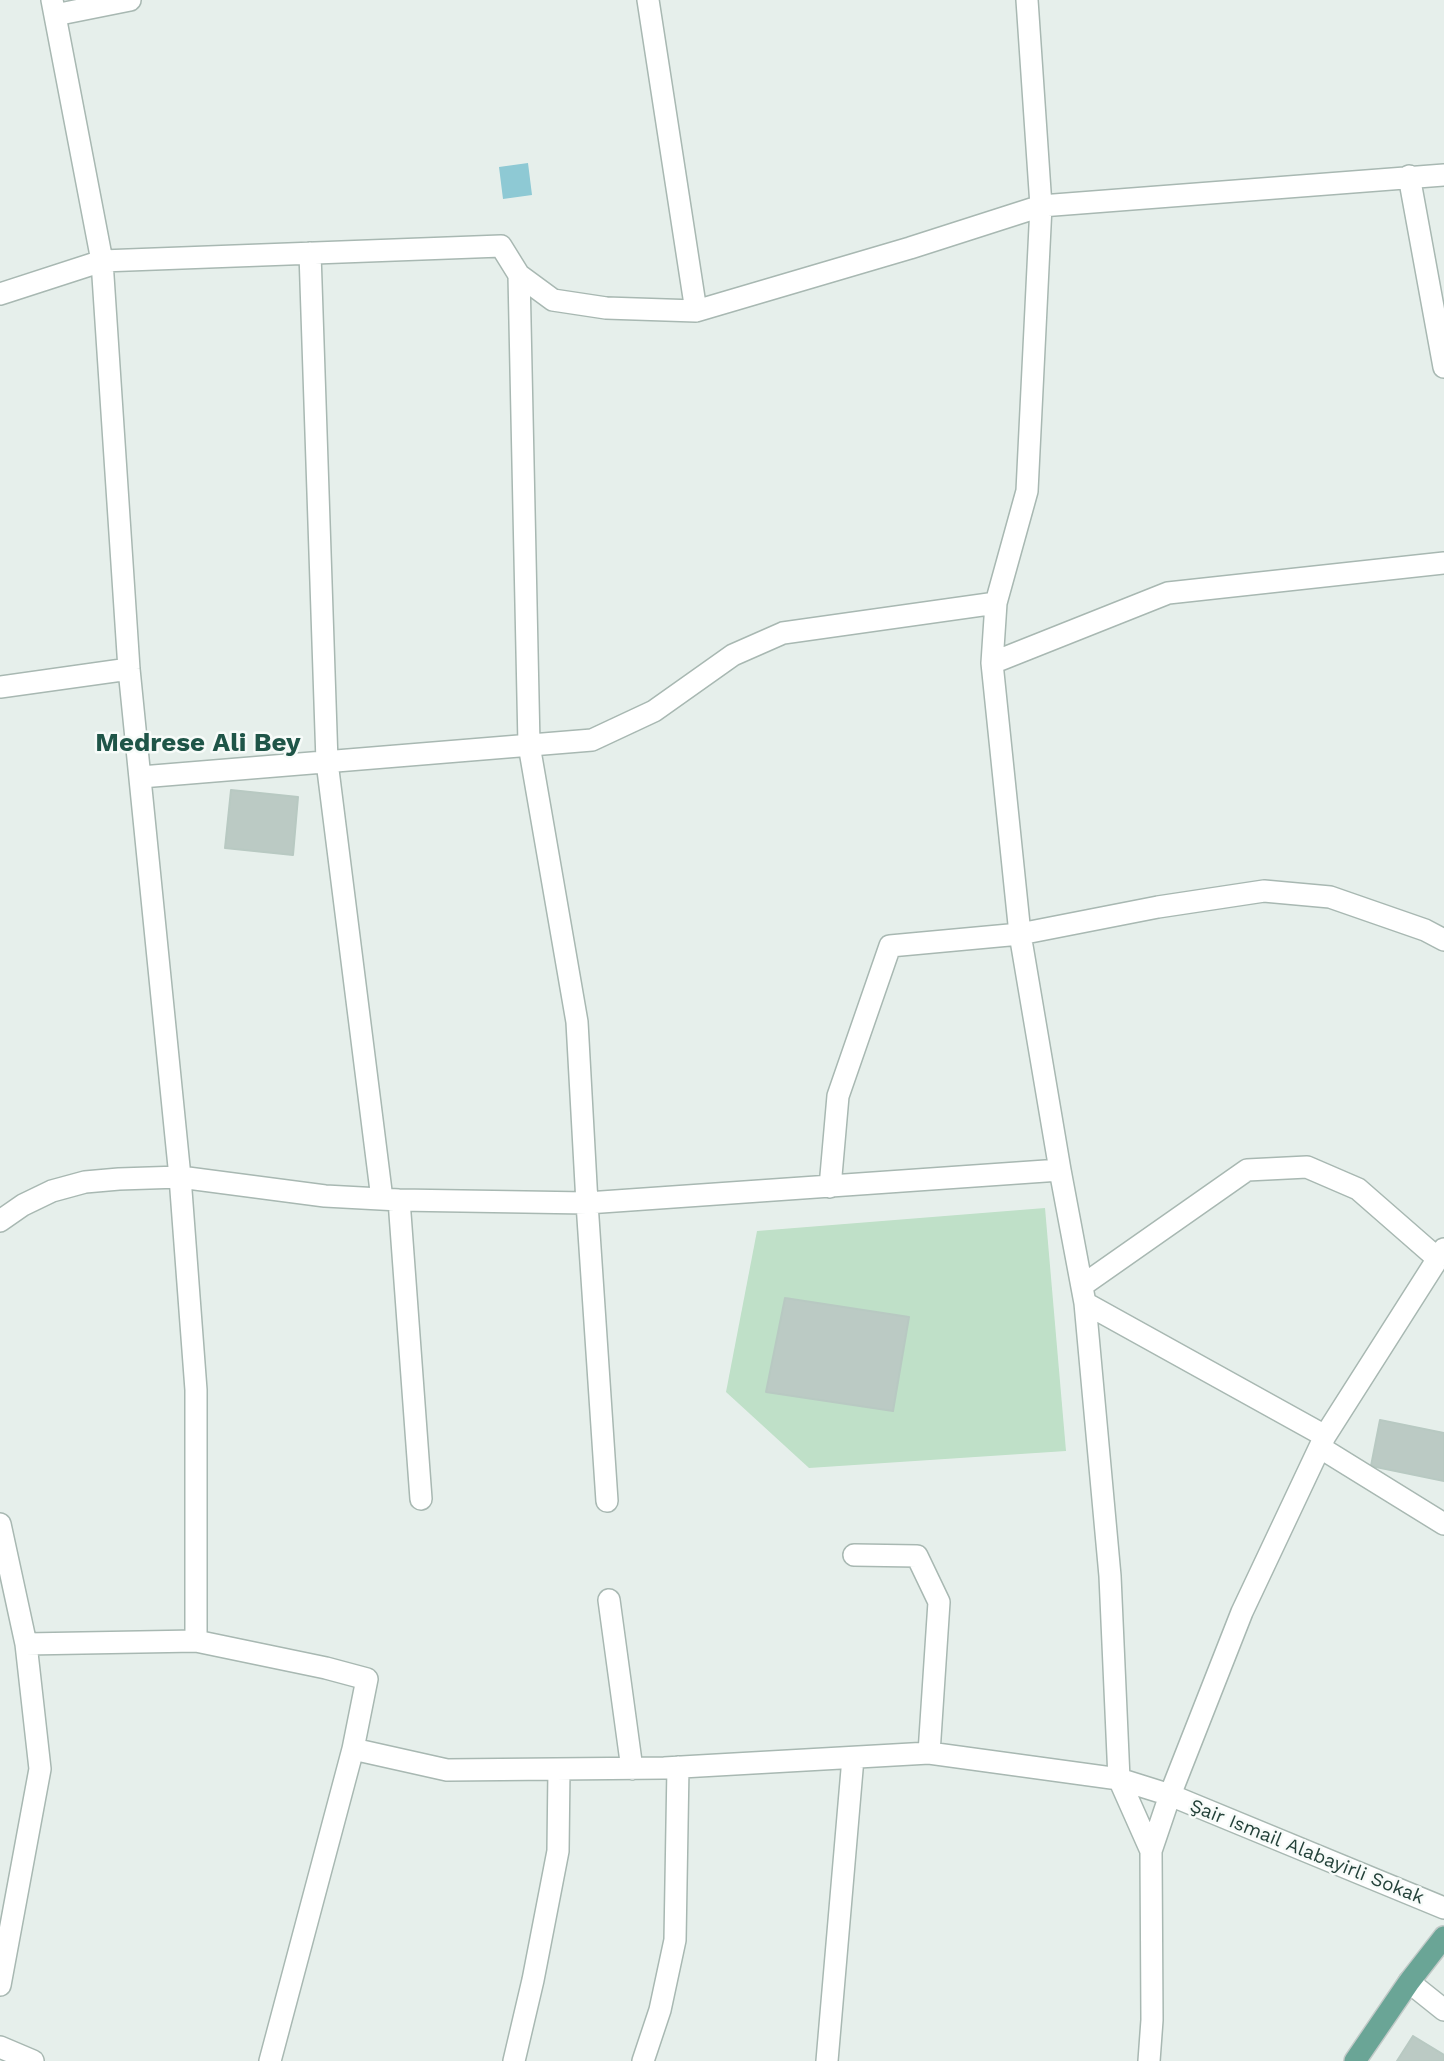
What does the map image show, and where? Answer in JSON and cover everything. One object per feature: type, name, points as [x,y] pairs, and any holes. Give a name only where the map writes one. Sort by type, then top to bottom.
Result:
[{"type":"main road","points":[[1355,2061],[1409,1982],[1444,1937]]},
{"type":"street","points":[[130,0],[53,8],[102,261],[129,669],[180,1177],[196,1390],[196,1642]]},
{"type":"street","points":[[648,0],[696,311]]},
{"type":"street","points":[[1027,0],[1041,206],[1027,491],[996,603],[992,663],[1020,934],[1084,1294],[1110,1576],[1119,1779],[1151,1851]]},
{"type":"street","points":[[0,294],[102,261],[501,246],[519,275],[552,300],[606,308],[696,311],[1041,206],[1444,175]]},
{"type":"street","points":[[1409,176],[1444,368]]},
{"type":"street","points":[[310,253],[327,762],[391,1200],[421,1499]]},
{"type":"street","points":[[519,275],[529,745],[577,1022],[607,1501]]},
{"type":"street","points":[[992,663],[1168,593],[1444,563]]},
{"type":"street","points":[[141,777],[592,740],[654,711],[733,654],[783,634],[996,603]]},
{"type":"street","points":[[0,687],[129,669]]},
{"type":"street","points":[[830,1187],[838,1096],[890,946],[1020,934],[1158,907],[1264,891],[1330,897],[1425,930],[1444,940]]},
{"type":"street","points":[[1084,1294],[1247,1170],[1307,1167],[1358,1189],[1441,1253],[1323,1442],[1242,1612],[1170,1795],[1151,1851],[1153,1955],[1149,2061]]},
{"type":"street","points":[[0,1221],[23,1205],[52,1191],[85,1182],[180,1177],[325,1196],[391,1200],[587,1203],[1060,1170]]},
{"type":"street","points":[[1084,1294],[1323,1442],[1444,1524]]},
{"type":"street","points":[[0,1524],[26,1644],[40,1769],[0,1984]]},
{"type":"street","points":[[854,1555],[917,1556],[939,1602],[929,1753]]},
{"type":"street","points":[[609,1600],[632,1769]]},
{"type":"street","points":[[26,1644],[196,1642],[367,1679],[352,1749],[270,2061]]},
{"type":"street","name":"Şair Ismail Alabayirli Sokak","points":[[352,1749],[447,1770],[632,1769],[929,1753],[1119,1779],[1170,1795],[1444,1908]]},
{"type":"street","points":[[827,2061],[853,1758]]},
{"type":"street","points":[[643,2061],[660,2010],[675,1940],[678,1767]]},
{"type":"street","points":[[514,2061],[558,1852],[559,1769]]},
{"type":"street","points":[[1409,1982],[1444,2010]]},
{"type":"street","points":[[0,2047],[33,2061]]},
{"type":"green space","points":[[1045,1208],[1066,1451],[809,1468],[726,1392],[757,1231]]},
{"type":"water","points":[[528,163],[532,195],[503,199],[499,167]]},
{"type":"building","points":[[231,790],[298,797],[293,855],[225,848]]},
{"type":"building","points":[[785,1298],[909,1317],[893,1411],[766,1392]]},
{"type":"building","points":[[1380,1420],[1444,1433],[1444,1481],[1371,1466]]},
{"type":"building","points":[[1413,2036],[1444,2055],[1444,2061],[1397,2061]]},
{"type":"district","name":"Medrese Ali Bey","points":[[198,743]]}]
